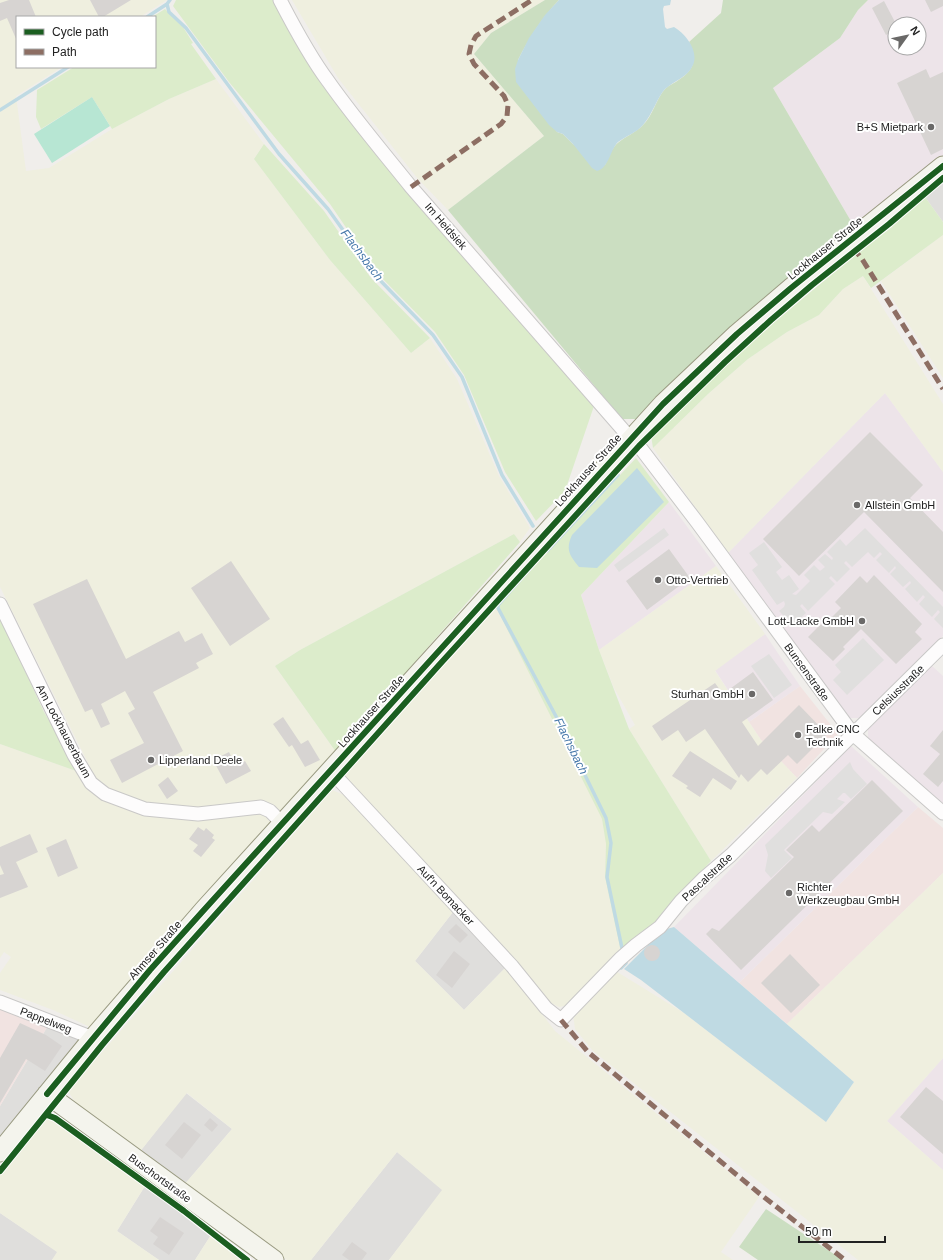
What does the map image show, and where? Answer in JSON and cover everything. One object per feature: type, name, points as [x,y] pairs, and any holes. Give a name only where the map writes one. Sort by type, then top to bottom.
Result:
[{"type":"street","name":"Im Heidsiek","points":[[280,0],[291,22],[327,80],[379,147],[411,187],[631,439]]},
{"type":"street","name":"Lockhauser Straße","points":[[282,823],[663,404],[737,334],[791,288],[943,166]]},
{"type":"street","name":"Bunsenstraße","points":[[631,439],[639,446],[692,515],[853,734],[943,813]]},
{"type":"street","name":"Am Lockhauserbaum","points":[[0,604],[74,755],[91,783],[105,794],[145,809],[198,814],[261,807],[270,811],[282,823]]},
{"type":"street","name":"Celsiusstraße","points":[[853,734],[943,646]]},
{"type":"street","name":"Pascalstraße","points":[[561,1020],[620,959],[660,927],[703,879],[731,855],[853,734]]},
{"type":"street","name":"Auf'n Bomacker","points":[[330,770],[512,966],[546,1008],[561,1020]]},
{"type":"street","name":"Ahmser Straße","points":[[0,1152],[150,970],[282,823]]},
{"type":"street","name":"Pappelweg","points":[[0,1002],[93,1038]]},
{"type":"street","name":"Buschortstraße","points":[[47,1094],[274,1260]]},
{"type":"shaded area","points":[[868,0],[943,0],[943,157],[855,228],[773,88],[840,38],[858,10]]},
{"type":"shaded area","points":[[943,182],[943,222],[925,197]]},
{"type":"shaded area","points":[[885,393],[943,472],[943,636],[861,718],[849,718],[821,683],[728,553]]},
{"type":"shaded area","points":[[669,502],[716,566],[599,650],[581,595]]},
{"type":"shaded area","points":[[664,528],[669,535],[619,572],[614,565]]},
{"type":"shaded area","points":[[865,528],[943,607],[943,628],[934,619],[940,612],[938,610],[932,617],[919,604],[925,597],[923,595],[917,602],[905,589],[911,583],[910,581],[903,587],[890,574],[896,568],[895,566],[889,573],[876,560],[882,554],[880,552],[874,558],[868,552],[852,567],[846,561],[844,563],[850,569],[837,582],[831,576],[829,578],[835,584],[808,611],[802,604],[800,606],[806,613],[793,625],[779,611],[784,607],[784,601],[777,605],[752,570],[758,565],[749,553],[764,542],[782,567],[776,572],[782,580],[789,575],[799,589],[792,594],[796,595],[810,581],[804,575],[814,565],[820,571],[825,567],[818,560],[825,554],[832,560],[833,558],[827,552],[840,539],[846,546]]},
{"type":"shaded area","points":[[765,634],[800,686],[749,722],[715,670]]},
{"type":"shaded area","points":[[863,638],[884,660],[847,695],[833,680],[841,672],[835,665]]},
{"type":"shaded area","points":[[769,654],[792,685],[774,698],[751,666]]},
{"type":"shaded area","points":[[931,665],[943,676],[943,806],[868,739],[868,726]]},
{"type":"shaded area","points":[[800,686],[838,734],[797,778],[761,740],[749,722]]},
{"type":"shaded area","points":[[851,746],[918,807],[739,983],[674,927]]},
{"type":"shaded area","points":[[850,762],[853,769],[867,784],[851,799],[843,793],[837,799],[845,802],[832,814],[823,812],[784,850],[792,858],[771,878],[765,871],[768,855],[765,845]]},
{"type":"shaded area","points":[[918,807],[943,828],[943,873],[787,1024],[739,983]]},
{"type":"shaded area","points":[[453,912],[506,967],[464,1010],[415,961]]},
{"type":"shaded area","points":[[0,1006],[49,1024],[0,1106]]},
{"type":"shaded area","points":[[49,1024],[73,1034],[78,1039],[78,1046],[0,1141],[0,1106]]},
{"type":"shaded area","points":[[943,1058],[943,1170],[887,1121]]},
{"type":"shaded area","points":[[186,1093],[232,1129],[184,1185],[182,1206],[213,1229],[211,1235],[195,1260],[159,1260],[117,1231],[155,1167],[138,1154]]},
{"type":"shaded area","points":[[397,1152],[443,1190],[389,1260],[311,1260]]},
{"type":"shaded area","points":[[0,1213],[58,1252],[52,1260],[0,1260]]},
{"type":"green space","points":[[0,0],[167,0],[142,16],[16,16],[16,68],[60,68],[16,96],[26,171],[49,168],[112,129],[169,99],[216,79],[264,144],[254,159],[330,260],[411,353],[430,338],[457,379],[499,476],[530,528],[520,542],[514,534],[300,650],[275,666],[336,752],[216,883],[92,1028],[53,1010],[0,990],[0,973],[11,957],[4,952],[0,958],[0,744],[79,772],[90,767],[0,587]]},
{"type":"green space","points":[[176,0],[273,0],[322,85],[375,154],[594,406],[565,491],[536,521],[505,472],[464,375],[435,332],[377,273],[330,204],[229,82],[173,6]]},
{"type":"green space","points":[[292,0],[545,0],[491,33],[474,54],[544,136],[448,210],[418,179],[338,78]]},
{"type":"green space","points":[[545,0],[559,0],[536,28],[518,60],[557,132],[563,134],[573,144],[605,165],[614,147],[646,122],[665,89],[685,75],[692,67],[694,58],[689,42],[721,13],[723,0],[868,0],[858,10],[840,38],[773,88],[855,228],[639,419],[622,419],[448,210],[544,136],[474,54],[491,33]]},
{"type":"green space","points":[[165,9],[183,27],[193,43],[191,44],[216,79],[169,99],[112,129],[92,97],[41,129],[36,117],[37,90],[72,68],[156,68],[156,16],[154,16]]},
{"type":"green space","points":[[92,97],[110,126],[52,163],[34,134]]},
{"type":"green space","points":[[264,144],[324,211],[371,278],[430,338],[411,353],[330,260],[254,159]]},
{"type":"green space","points":[[925,197],[943,222],[943,235],[871,288],[863,276],[843,289],[819,315],[787,332],[748,359],[708,394],[653,448],[650,429],[719,363],[778,319]]},
{"type":"green space","points":[[943,235],[943,378],[881,281]]},
{"type":"green space","points":[[863,276],[943,404],[943,472],[885,393],[728,553],[653,448],[708,394],[748,359],[787,332],[819,315],[843,289]]},
{"type":"green space","points":[[636,458],[669,502],[581,595],[599,650],[629,729],[711,861],[669,906],[656,926],[621,952],[605,877],[606,844],[602,819],[496,607]]},
{"type":"green space","points":[[514,534],[520,542],[336,752],[275,666],[300,650]]},
{"type":"green space","points":[[716,566],[765,634],[715,671],[761,740],[797,778],[711,861],[629,729],[635,725],[614,688],[599,650]]},
{"type":"green space","points":[[496,607],[602,819],[606,844],[605,877],[621,952],[569,1005],[559,1007],[549,1002],[342,775]]},
{"type":"green space","points":[[0,617],[44,712],[79,772],[0,744]]},
{"type":"green space","points":[[332,790],[349,797],[453,912],[415,961],[464,1010],[506,967],[555,1031],[759,1197],[721,1252],[733,1260],[389,1260],[442,1190],[397,1152],[311,1260],[287,1260],[184,1185],[232,1129],[187,1093],[138,1154],[79,1109],[68,1091]]},
{"type":"green space","points":[[943,873],[943,1058],[887,1121],[943,1170],[943,1260],[858,1260],[593,1051],[575,1029],[573,1014],[614,970],[684,1013],[826,1122],[854,1082],[787,1024]]},
{"type":"green space","points":[[47,1117],[53,1118],[145,1186],[117,1231],[159,1260],[52,1260],[57,1252],[0,1213],[0,1173]]},
{"type":"green space","points":[[766,1209],[843,1260],[758,1260],[739,1247]]},
{"type":"green space","points":[[211,1235],[245,1260],[195,1260]]},
{"type":"water","points":[[559,0],[671,0],[670,5],[664,6],[663,9],[665,27],[667,29],[674,27],[679,30],[687,38],[693,49],[693,65],[688,73],[665,89],[643,125],[615,145],[607,163],[597,171],[592,168],[563,134],[557,132],[549,125],[516,82],[515,69],[529,38],[545,15]]},
{"type":"water","points":[[637,468],[664,502],[597,568],[579,567],[573,559],[569,549],[572,535]]},
{"type":"water","points":[[674,927],[854,1082],[826,1122],[641,980],[624,969],[663,930]]},
{"type":"building","points":[[9,0],[29,0],[36,16],[16,16],[16,39],[7,18],[0,21],[0,3]]},
{"type":"building","points":[[90,0],[131,0],[105,16],[98,16]]},
{"type":"building","points":[[925,0],[943,0],[943,6],[931,12]]},
{"type":"building","points":[[884,1],[892,16],[887,16],[886,35],[872,8]]},
{"type":"building","name":"B+S Mietpark","points":[[926,69],[930,78],[943,72],[943,149],[931,155],[897,83]]},
{"type":"building","name":"Allstein GmbH","points":[[870,432],[923,485],[910,498],[943,532],[943,592],[864,512],[799,576],[763,539]]},
{"type":"building","name":"Otto-Vertrieb","points":[[669,549],[690,578],[647,610],[626,581]]},
{"type":"building","points":[[231,561],[270,619],[230,646],[191,588]]},
{"type":"building","name":"Lott-Lacke GmbH","points":[[874,575],[922,624],[915,632],[922,639],[896,664],[861,629],[843,647],[845,649],[833,661],[808,637],[821,624],[823,626],[841,608],[835,602],[860,576],[867,583]]},
{"type":"building","points":[[87,579],[126,659],[179,631],[185,642],[202,633],[213,654],[196,663],[199,668],[153,692],[183,751],[122,783],[110,760],[144,743],[128,713],[135,709],[125,691],[101,704],[110,724],[101,728],[92,709],[85,712],[33,604]]},
{"type":"building","points":[[753,672],[773,700],[742,722],[758,746],[799,705],[827,734],[797,764],[788,755],[767,775],[761,769],[748,782],[741,774],[739,778],[705,729],[686,742],[678,730],[662,741],[652,726],[715,683],[723,694]]},
{"type":"building","points":[[283,717],[301,744],[308,740],[320,760],[305,767],[292,745],[289,747],[273,724]]},
{"type":"building","points":[[943,730],[943,781],[938,787],[923,774],[940,754],[930,746]]},
{"type":"building","points":[[690,751],[737,781],[731,790],[713,778],[700,797],[686,788],[688,786],[672,776]]},
{"type":"building","points":[[229,752],[236,766],[245,761],[251,771],[226,784],[213,760]]},
{"type":"building","points":[[168,777],[178,791],[167,799],[158,785]]},
{"type":"building","name":"Richter Werkzeugbau GmbH","points":[[872,780],[903,811],[741,970],[706,934],[712,928],[719,931],[794,857],[786,850],[812,825],[819,832]]},
{"type":"building","points":[[198,827],[204,831],[206,828],[214,835],[212,838],[215,840],[201,857],[193,851],[198,845],[189,839]]},
{"type":"building","points":[[30,834],[38,852],[16,862],[28,887],[0,898],[0,875],[4,874],[0,865],[0,847]]},
{"type":"building","points":[[66,839],[78,868],[58,877],[46,848]]},
{"type":"building","points":[[456,924],[468,935],[460,943],[448,932]]},
{"type":"building","points":[[652,945],[659,950],[660,953],[655,960],[652,961],[645,956],[644,953],[649,946]]},
{"type":"building","points":[[454,951],[470,964],[452,988],[436,975]]},
{"type":"building","points":[[790,954],[820,985],[791,1013],[761,983]]},
{"type":"building","points":[[20,1023],[46,1035],[62,1046],[45,1071],[26,1059],[0,1103],[0,1058]]},
{"type":"building","points":[[926,1087],[943,1101],[943,1154],[900,1117]]},
{"type":"building","points":[[210,1118],[218,1125],[212,1132],[204,1125]]},
{"type":"building","points":[[184,1122],[201,1135],[182,1159],[165,1145]]},
{"type":"building","points":[[160,1217],[184,1233],[169,1255],[153,1244],[158,1237],[150,1231]]},
{"type":"building","points":[[352,1242],[367,1253],[362,1260],[349,1260],[342,1255]]},
{"type":"waterway","name":"Flachsbach","points":[[170,0],[167,4],[169,12],[186,28],[279,154],[328,209],[375,275],[433,335],[462,377],[502,475],[533,526]]},
{"type":"waterway","points":[[149,16],[167,4]]},
{"type":"waterway","points":[[0,110],[66,68]]},
{"type":"waterway","points":[[547,551],[618,475]]},
{"type":"waterway","name":"Flachsbach","points":[[534,564],[498,605],[498,608],[558,720],[606,818],[611,843],[607,877],[622,948]]},
{"type":"waterway","name":"Flachsbach","points":[[621,968],[626,961]]},
{"type":"marked path","points":[[411,187],[501,124],[507,116],[508,105],[504,96],[474,64],[469,54],[471,45],[476,36],[532,0]]},
{"type":"marked path","points":[[853,248],[862,259],[943,389]]},
{"type":"marked path","points":[[561,1020],[588,1052],[760,1194],[845,1260]]},
{"type":"cycle path","points":[[47,1094],[150,970],[663,404],[737,334],[791,288],[943,166]]},
{"type":"cycle path","points":[[0,1171],[102,1045],[164,972],[440,664],[639,446],[725,362],[771,320],[943,178]]},
{"type":"cycle path","points":[[47,1115],[55,1118],[184,1211],[247,1260]]},
{"type":"place","name":"B+S Mietpark","points":[[931,127]]},
{"type":"place","name":"Allstein GmbH","points":[[857,505]]},
{"type":"place","name":"Otto-Vertrieb","points":[[658,580]]},
{"type":"place","name":"Lott-Lacke GmbH","points":[[862,621]]},
{"type":"place","name":"Sturhan GmbH","points":[[752,694]]},
{"type":"place","name":"Falke CNC Technik","points":[[798,735]]},
{"type":"place","name":"Lipperland Deele","points":[[151,760]]},
{"type":"place","name":"Richter Werkzeugbau GmbH","points":[[789,893]]}]
